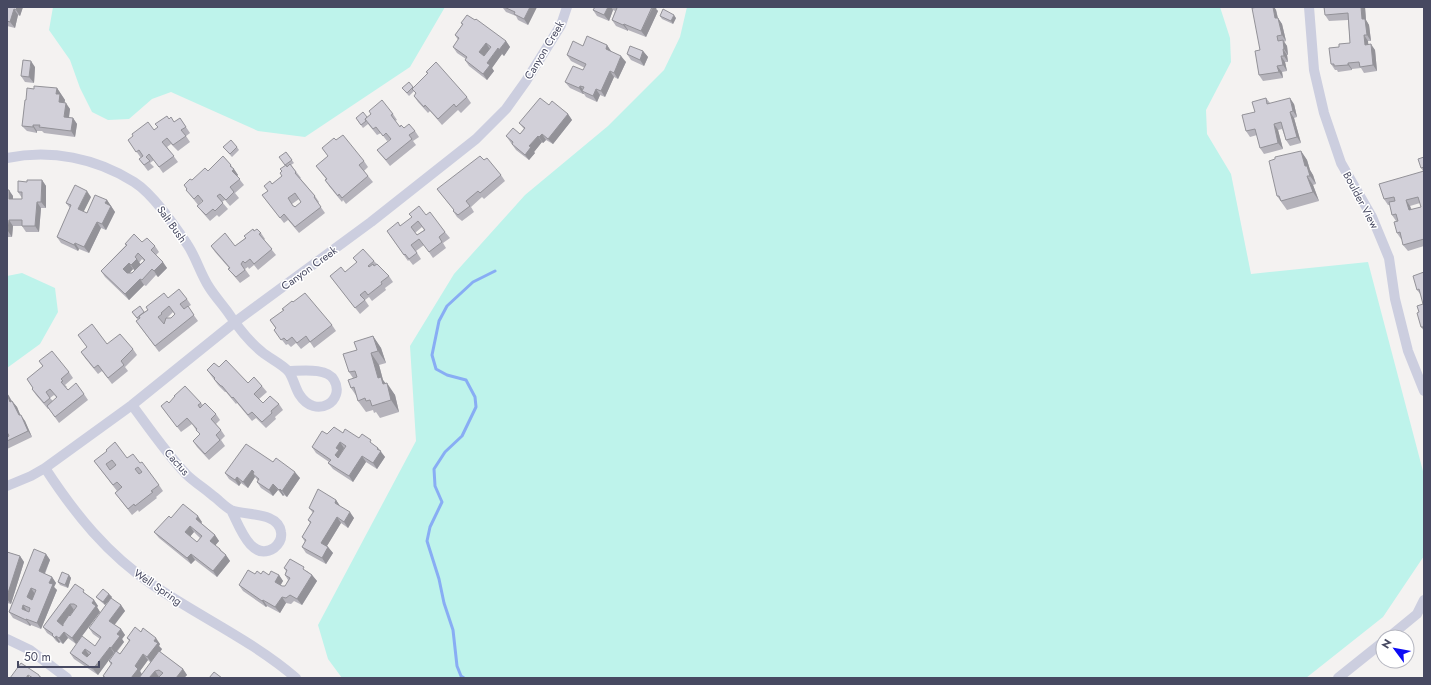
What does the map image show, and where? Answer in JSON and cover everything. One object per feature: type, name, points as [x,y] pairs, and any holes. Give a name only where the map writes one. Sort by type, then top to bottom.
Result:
[{"type":"street","name":"Canyon Creek","points":[[7,486],[31,476],[45,468],[132,404],[235,322],[371,222],[476,139],[506,108],[526,80],[560,25],[567,7]]},
{"type":"street","name":"Boulder View","points":[[1309,7],[1314,70],[1324,113],[1341,163],[1372,218],[1388,258],[1395,299],[1406,344],[1424,391]]},
{"type":"street","name":"Salt Bush","points":[[7,158],[30,154],[45,154],[74,158],[105,167],[135,182],[158,204],[188,245],[209,287],[245,335],[261,351],[288,371],[304,401],[314,407],[321,407],[333,401],[336,396],[336,385],[330,375],[318,371],[288,371]]},
{"type":"street","name":"Cactus","points":[[132,404],[174,461],[187,475],[231,510],[246,540],[253,548],[261,552],[270,550],[276,546],[281,539],[281,530],[275,521],[267,517],[231,510]]},
{"type":"street","name":"Well Spring","points":[[45,468],[66,500],[91,531],[134,572],[169,596],[264,654],[296,678]]},
{"type":"street","points":[[1399,629],[1417,614],[1424,600]]},
{"type":"street","points":[[7,639],[30,650],[67,678]]},
{"type":"street","points":[[1338,678],[1375,648]]},
{"type":"shaded area","points":[[53,7],[445,7],[410,67],[305,137],[258,131],[171,92],[152,99],[129,119],[108,120],[92,112],[80,88],[70,60],[49,30]]},
{"type":"shaded area","points":[[687,7],[1220,7],[1230,38],[1231,62],[1206,110],[1207,134],[1231,174],[1251,274],[1368,262],[1424,475],[1424,556],[1383,617],[1306,678],[342,678],[328,659],[318,625],[416,441],[410,346],[454,274],[525,195],[608,126],[664,70],[680,37]]},
{"type":"shaded area","points":[[22,273],[55,288],[58,312],[40,344],[7,368],[7,276]]},
{"type":"building","points":[[7,7],[17,7],[16,10],[14,9],[10,22],[7,21]]},
{"type":"building","points":[[504,7],[530,7],[524,19],[514,14],[515,12]]},
{"type":"building","points":[[595,7],[608,7],[604,15],[593,10]]},
{"type":"building","points":[[615,7],[652,7],[641,31],[612,20],[617,8]]},
{"type":"building","points":[[1273,7],[1275,18],[1278,18],[1282,35],[1277,36],[1278,41],[1283,40],[1284,49],[1284,56],[1281,56],[1283,65],[1277,66],[1279,72],[1259,75],[1255,51],[1260,50],[1252,8]]},
{"type":"building","points":[[1324,7],[1361,7],[1362,19],[1365,19],[1367,35],[1364,35],[1365,45],[1371,44],[1373,65],[1360,67],[1359,62],[1348,63],[1348,65],[1334,66],[1334,64],[1331,64],[1329,48],[1339,47],[1339,44],[1350,43],[1348,13],[1325,15]]},
{"type":"building","points":[[663,9],[674,15],[671,21],[660,16]]},
{"type":"building","points":[[467,15],[475,20],[476,19],[506,41],[499,50],[498,48],[487,63],[490,65],[483,74],[465,60],[467,57],[453,47],[459,38],[455,35],[463,24],[461,23]],"holes":[[[486,43],[491,47],[484,56],[479,52]]]},
{"type":"building","points":[[587,36],[607,45],[606,49],[621,56],[614,73],[610,71],[601,91],[596,89],[593,96],[582,91],[584,87],[580,86],[579,88],[565,82],[573,66],[583,70],[586,64],[567,55],[573,41],[583,46]]},
{"type":"building","points":[[630,46],[643,51],[640,60],[627,54]]},
{"type":"building","points":[[23,60],[31,61],[29,77],[21,76]]},
{"type":"building","points":[[436,62],[467,97],[456,107],[454,104],[438,119],[414,96],[416,93],[412,89],[428,73],[426,72]]},
{"type":"building","points":[[409,82],[413,87],[407,93],[402,88]]},
{"type":"building","points":[[34,86],[57,88],[56,94],[60,94],[59,102],[66,103],[64,117],[73,118],[71,131],[39,127],[40,125],[33,125],[33,127],[22,126],[27,88],[34,89]]},
{"type":"building","points":[[540,98],[549,105],[552,101],[568,114],[548,139],[542,134],[539,137],[538,136],[529,146],[531,147],[525,155],[512,144],[513,142],[506,136],[513,128],[520,134],[525,128],[519,123]]},
{"type":"building","points":[[1266,98],[1267,104],[1290,98],[1293,111],[1290,112],[1297,137],[1286,140],[1281,122],[1274,124],[1278,143],[1260,148],[1255,129],[1246,131],[1242,115],[1255,112],[1252,102]]},
{"type":"building","points":[[382,100],[393,114],[391,115],[400,127],[401,125],[404,128],[409,124],[415,131],[409,135],[412,139],[386,160],[377,150],[391,139],[386,133],[383,136],[376,127],[373,129],[365,119],[371,114],[369,111]]},
{"type":"building","points":[[363,112],[367,117],[365,119],[366,121],[361,125],[356,118]]},
{"type":"building","points":[[167,116],[169,119],[171,117],[174,122],[180,118],[186,127],[181,130],[186,136],[173,145],[167,138],[162,142],[174,156],[159,167],[149,154],[146,157],[150,161],[144,165],[139,159],[143,156],[139,150],[136,152],[128,140],[133,136],[132,134],[148,122],[154,130],[158,127],[155,124]]},
{"type":"building","points":[[343,135],[364,161],[359,165],[368,176],[342,198],[339,194],[338,196],[325,180],[327,179],[316,166],[328,156],[322,148],[334,138],[336,140]]},
{"type":"building","points":[[231,140],[237,147],[230,154],[223,147]]},
{"type":"building","points":[[1301,151],[1305,166],[1307,166],[1310,176],[1307,176],[1313,192],[1281,201],[1279,196],[1277,196],[1269,161],[1275,159],[1275,157]]},
{"type":"building","points":[[286,152],[292,160],[285,165],[279,157]]},
{"type":"building","points":[[223,156],[234,169],[232,171],[240,179],[230,187],[234,192],[226,200],[220,194],[217,196],[223,203],[215,211],[213,209],[206,215],[197,206],[203,201],[198,195],[194,199],[186,190],[187,189],[184,185],[205,168],[208,171]]},
{"type":"building","points":[[480,156],[484,160],[487,158],[501,175],[480,193],[478,191],[466,201],[470,206],[458,215],[453,211],[454,210],[437,189]]},
{"type":"building","points":[[1424,157],[1424,167],[1421,168],[1418,159]]},
{"type":"building","points":[[290,164],[296,172],[295,173],[315,196],[314,197],[321,207],[295,227],[284,214],[280,218],[262,195],[268,191],[264,186],[270,181],[272,184],[282,176],[280,173],[282,171],[280,169],[286,165],[287,167]],"holes":[[[295,193],[301,202],[295,207],[288,198]]]},
{"type":"building","points":[[1424,171],[1424,239],[1403,245],[1400,232],[1397,233],[1394,222],[1398,221],[1396,214],[1392,215],[1389,202],[1395,201],[1394,197],[1384,199],[1379,184]],"holes":[[[1418,197],[1421,207],[1409,210],[1406,200]]]},
{"type":"building","points":[[27,180],[42,180],[41,202],[37,202],[35,226],[22,226],[22,220],[9,220],[7,231],[7,190],[9,190],[9,199],[22,199],[22,192],[18,192],[18,181],[27,182]]},
{"type":"building","points":[[75,185],[87,191],[78,209],[87,213],[95,195],[107,200],[105,203],[111,206],[102,224],[97,222],[84,247],[75,243],[74,245],[57,237],[71,205],[66,203]]},
{"type":"building","points":[[419,206],[426,215],[430,212],[445,232],[439,237],[442,242],[429,252],[419,239],[411,245],[417,253],[409,259],[405,254],[404,255],[387,231],[398,222],[400,226],[412,217],[409,214]],"holes":[[[418,221],[425,230],[417,235],[411,227]]]},
{"type":"building","points":[[253,229],[254,231],[257,229],[261,233],[259,234],[272,249],[254,264],[250,259],[245,263],[243,261],[241,264],[245,270],[236,277],[228,269],[230,268],[211,246],[225,233],[235,246],[246,238],[244,236]]},
{"type":"building","points":[[134,234],[142,242],[147,238],[155,246],[151,250],[163,262],[154,271],[152,269],[142,280],[140,279],[125,294],[101,271],[127,245],[125,244]],"holes":[[[138,253],[145,260],[132,273],[127,273],[123,269],[129,263],[131,265],[137,259],[135,257]]]},
{"type":"building","points":[[363,249],[374,261],[368,266],[369,267],[373,264],[374,266],[377,264],[389,276],[381,282],[382,284],[368,295],[365,291],[360,295],[365,300],[355,308],[330,276],[341,267],[345,272],[357,262],[353,258]]},
{"type":"building","points":[[1424,272],[1424,327],[1421,327],[1417,313],[1419,312],[1417,306],[1423,304],[1419,289],[1417,290],[1413,276]]},
{"type":"building","points":[[179,289],[187,299],[180,304],[184,309],[188,306],[194,315],[155,346],[136,321],[140,318],[139,316],[148,310],[146,307],[164,293],[168,298]],"holes":[[[169,306],[175,314],[171,318],[166,318],[164,324],[158,317]]]},
{"type":"building","points":[[305,293],[332,325],[310,342],[306,336],[297,343],[292,337],[287,341],[284,338],[281,340],[274,330],[276,328],[270,320],[284,310],[282,309],[292,301],[293,302]]},
{"type":"building","points":[[140,306],[144,312],[137,318],[132,312]]},
{"type":"building","points":[[92,324],[107,344],[120,334],[133,349],[121,361],[124,365],[108,378],[98,365],[94,368],[81,352],[87,347],[78,335]]},
{"type":"building","points":[[373,336],[378,351],[371,353],[378,378],[381,377],[383,384],[387,383],[391,400],[372,406],[370,400],[366,401],[365,398],[358,401],[354,387],[351,388],[348,380],[357,377],[355,371],[349,372],[343,354],[357,350],[354,342]]},
{"type":"building","points":[[52,351],[69,372],[61,379],[63,381],[61,382],[68,390],[76,383],[84,394],[55,417],[47,406],[57,397],[50,389],[46,392],[50,398],[44,403],[32,389],[33,388],[27,379],[43,366],[39,361]]},
{"type":"building","points":[[226,360],[248,383],[254,377],[262,386],[254,394],[263,403],[270,396],[279,404],[262,422],[252,412],[248,415],[207,370],[214,363],[219,367]]},
{"type":"building","points":[[185,386],[201,403],[198,405],[200,408],[205,403],[216,414],[211,419],[221,430],[216,435],[220,440],[205,454],[193,441],[200,434],[187,418],[177,427],[161,406],[167,401],[169,403]]},
{"type":"building","points":[[7,394],[10,402],[12,401],[19,415],[21,415],[28,431],[7,441],[7,437],[9,436],[7,432]]},
{"type":"building","points":[[334,427],[343,433],[345,429],[359,438],[362,434],[371,440],[370,442],[381,451],[373,463],[362,456],[349,476],[328,463],[331,460],[312,447],[322,431],[327,434]],"holes":[[[340,442],[346,446],[338,458],[335,455],[339,450],[336,448]]]},
{"type":"building","points":[[115,442],[127,458],[133,454],[140,463],[142,462],[159,485],[151,491],[153,492],[135,506],[134,504],[128,509],[115,493],[122,487],[117,482],[113,485],[94,461],[107,451],[106,450]],"holes":[[[112,460],[116,465],[110,470],[106,464]],[[138,467],[142,472],[139,474],[135,469]]]},
{"type":"building","points":[[246,444],[273,462],[276,458],[295,472],[282,491],[273,484],[269,490],[257,482],[259,479],[253,474],[254,472],[252,470],[243,482],[237,477],[235,480],[225,473]]},
{"type":"building","points":[[318,489],[336,500],[335,503],[350,512],[344,522],[337,517],[321,543],[328,547],[322,558],[302,547],[306,540],[302,537],[311,522],[308,520],[314,511],[309,508]]},
{"type":"building","points":[[183,504],[198,516],[196,519],[215,535],[210,541],[226,555],[213,571],[191,554],[187,558],[154,532],[169,516],[171,518]],"holes":[[[190,526],[202,536],[197,542],[185,532]]]},
{"type":"building","points":[[34,549],[46,554],[39,571],[52,577],[49,583],[53,584],[37,623],[26,620],[9,612]],"holes":[[[31,588],[36,590],[32,600],[27,597]],[[23,605],[30,608],[29,612],[22,609]]]},
{"type":"building","points":[[7,552],[20,556],[7,596]]},
{"type":"building","points":[[290,559],[304,567],[303,569],[312,575],[297,599],[290,595],[286,598],[282,597],[275,607],[263,600],[262,601],[239,585],[248,570],[255,574],[257,571],[261,574],[263,571],[269,575],[271,571],[279,575],[275,582],[285,586],[290,578],[285,575],[287,570],[284,568]]},
{"type":"building","points":[[62,572],[69,575],[65,585],[58,582]]},
{"type":"building","points":[[75,584],[84,590],[83,592],[94,600],[92,603],[96,606],[72,638],[64,632],[59,638],[56,636],[55,638],[52,635],[53,634],[43,627]],"holes":[[[70,604],[77,606],[70,616],[69,615],[63,626],[57,621]]]},
{"type":"building","points":[[103,589],[109,594],[103,602],[96,597]]},
{"type":"building","points":[[111,598],[121,605],[109,621],[121,629],[117,634],[120,636],[93,669],[70,653],[82,636],[95,646],[101,637],[89,628]],"holes":[[[85,649],[91,653],[87,657],[82,653]]]},
{"type":"building","points":[[135,627],[141,632],[143,628],[156,638],[154,641],[158,643],[147,657],[143,654],[135,666],[138,669],[131,678],[106,678],[103,676],[112,663],[109,661],[116,651],[120,654],[130,640],[127,638]]},
{"type":"building","points":[[159,651],[183,669],[176,678],[158,678],[163,673],[159,670],[155,671],[149,678],[139,678]]},
{"type":"building","points":[[21,663],[42,678],[33,678],[28,675],[26,678],[10,678]]},
{"type":"building","points":[[214,672],[222,678],[209,678]]},
{"type":"waterway","points":[[464,678],[461,676],[457,666],[453,630],[427,541],[430,527],[442,502],[435,486],[434,469],[445,452],[462,436],[476,407],[475,397],[466,380],[447,375],[436,369],[432,355],[439,321],[447,306],[473,282],[495,271]]}]
